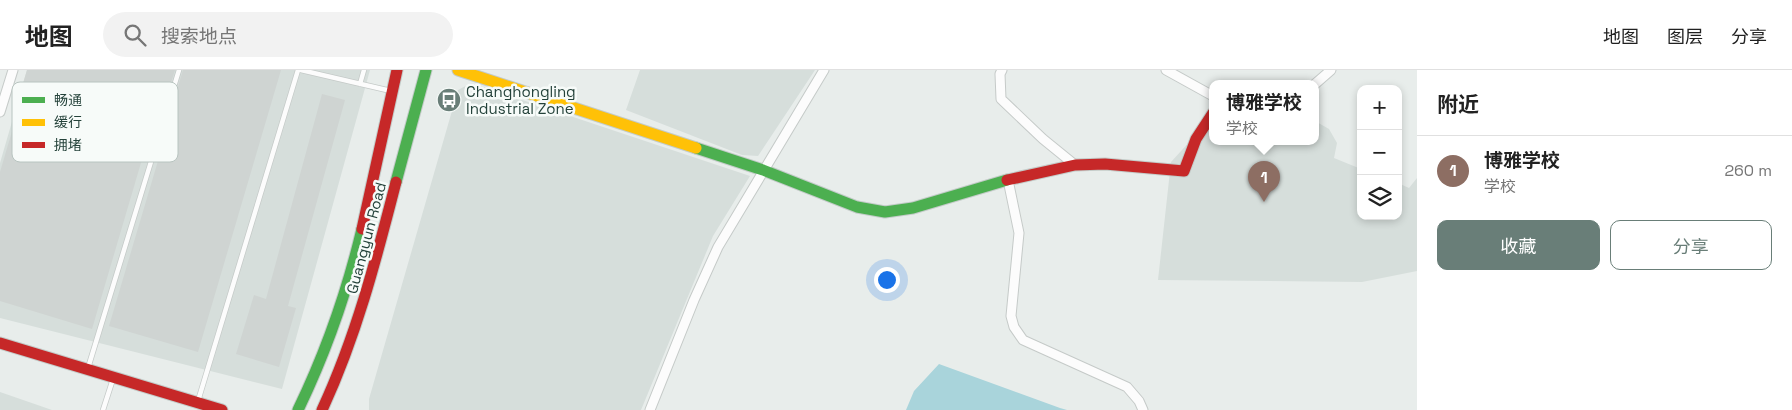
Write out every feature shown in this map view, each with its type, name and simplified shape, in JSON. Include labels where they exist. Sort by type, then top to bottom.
[{"type":"street","points":[[0,112],[12,70]]},
{"type":"street","name":"Guangyun Road","points":[[297,408],[325,351],[338,314],[357,248],[397,70]]},
{"type":"street","name":"Guangyun Road","points":[[322,409],[344,360],[358,322],[378,255],[426,70]]},
{"type":"street","points":[[458,70],[763,170],[857,207],[885,212],[913,208],[1008,180],[1076,165],[1105,164],[1184,171],[1196,139],[1209,119]]},
{"type":"street","points":[[650,410],[694,300],[714,256],[763,170],[824,70]]},
{"type":"street","points":[[1002,70],[1000,74],[1001,99],[1043,139],[1076,165]]},
{"type":"street","points":[[1166,70],[1209,94]]},
{"type":"street","points":[[1319,80],[1331,70]]},
{"type":"street","points":[[1008,180],[1019,233],[1011,316],[1014,327],[1023,340],[1127,387],[1139,401],[1143,410]]},
{"type":"street","points":[[0,343],[222,410]]},
{"type":"lane","points":[[175,82],[179,70]]},
{"type":"lane","points":[[198,402],[300,70],[392,92]]},
{"type":"lane","points":[[360,84],[364,70]]},
{"type":"lane","points":[[88,370],[151,162]]},
{"type":"lane","points":[[103,410],[114,377]]},
{"type":"shaded area","points":[[27,70],[370,70],[282,389],[0,318],[0,163],[12,122],[12,162],[178,162],[178,82],[24,82]]},
{"type":"shaded area","points":[[640,70],[815,70],[758,156],[742,155],[626,110]]},
{"type":"shaded area","points":[[471,83],[750,176],[713,236],[641,410],[369,410],[369,399],[458,90]]},
{"type":"shaded area","points":[[1209,120],[1209,145],[1319,145],[1319,123],[1329,129],[1337,143],[1334,158],[1357,167],[1357,220],[1402,220],[1402,185],[1409,188],[1417,178],[1417,271],[1362,282],[1158,280],[1171,162]]},
{"type":"shaded area","points":[[0,392],[52,410],[0,410]]},
{"type":"water","points":[[939,364],[1067,410],[906,410],[914,391]]},
{"type":"building","points":[[27,70],[175,70],[171,82],[23,82]]},
{"type":"building","points":[[183,70],[281,70],[198,352],[109,326],[158,162],[178,162],[178,87]]},
{"type":"building","points":[[322,94],[345,100],[288,306],[296,308],[279,367],[236,354],[254,295],[266,299]]},
{"type":"building","points":[[12,131],[12,162],[141,162],[92,329],[0,301],[0,172]]},
{"type":"traffic: fast","points":[[396,182],[426,70]]},
{"type":"traffic: fast","points":[[696,148],[763,170],[857,207],[885,212],[913,208],[1007,180]]},
{"type":"traffic: fast","points":[[298,410],[318,366],[335,321],[350,276],[362,229]]},
{"type":"traffic: slow","points":[[458,70],[696,148]]},
{"type":"traffic: jam","points":[[362,229],[397,70]]},
{"type":"traffic: jam","points":[[1007,180],[1075,165],[1105,164],[1184,171],[1196,139],[1209,119]]},
{"type":"traffic: jam","points":[[322,410],[355,326],[373,269],[396,182]]},
{"type":"traffic: jam","points":[[0,343],[222,410]]},
{"type":"place","name":"Changhongling Industrial Zone","points":[[449,100]]},
{"type":"place","name":"博雅学校","points":[[1264,202]]}]
